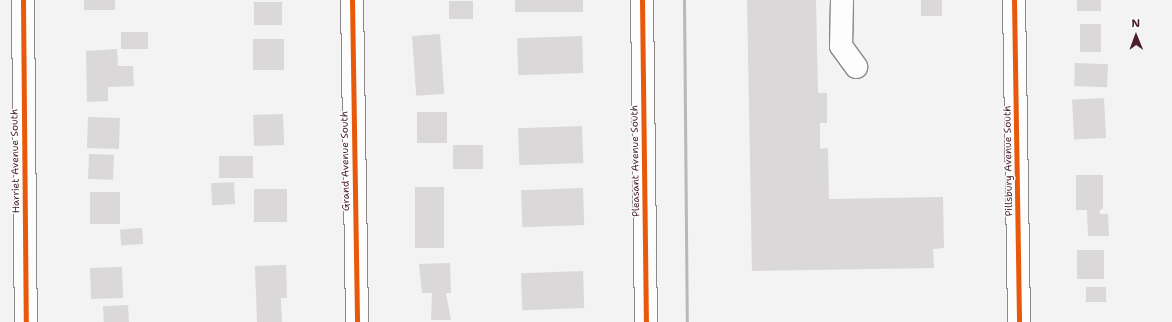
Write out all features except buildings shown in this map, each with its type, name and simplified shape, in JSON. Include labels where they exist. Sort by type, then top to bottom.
[{"type":"street","name":"Harriet Avenue South","points":[[23,0],[26,322]]},
{"type":"street","name":"Grand Avenue South","points":[[352,0],[357,322]]},
{"type":"street","name":"Pleasant Avenue South","points":[[642,0],[646,322]]},
{"type":"street","points":[[842,0],[841,46],[856,67]]},
{"type":"street","name":"Pillsbury Avenue South","points":[[1014,0],[1019,322]]},
{"type":"railway","points":[[684,0],[687,322]]},
{"type":"cycle path","points":[[23,0],[26,322]]},
{"type":"cycle path","points":[[352,0],[357,322]]},
{"type":"cycle path","points":[[642,0],[646,322]]},
{"type":"cycle path","points":[[1014,0],[1019,322]]}]
